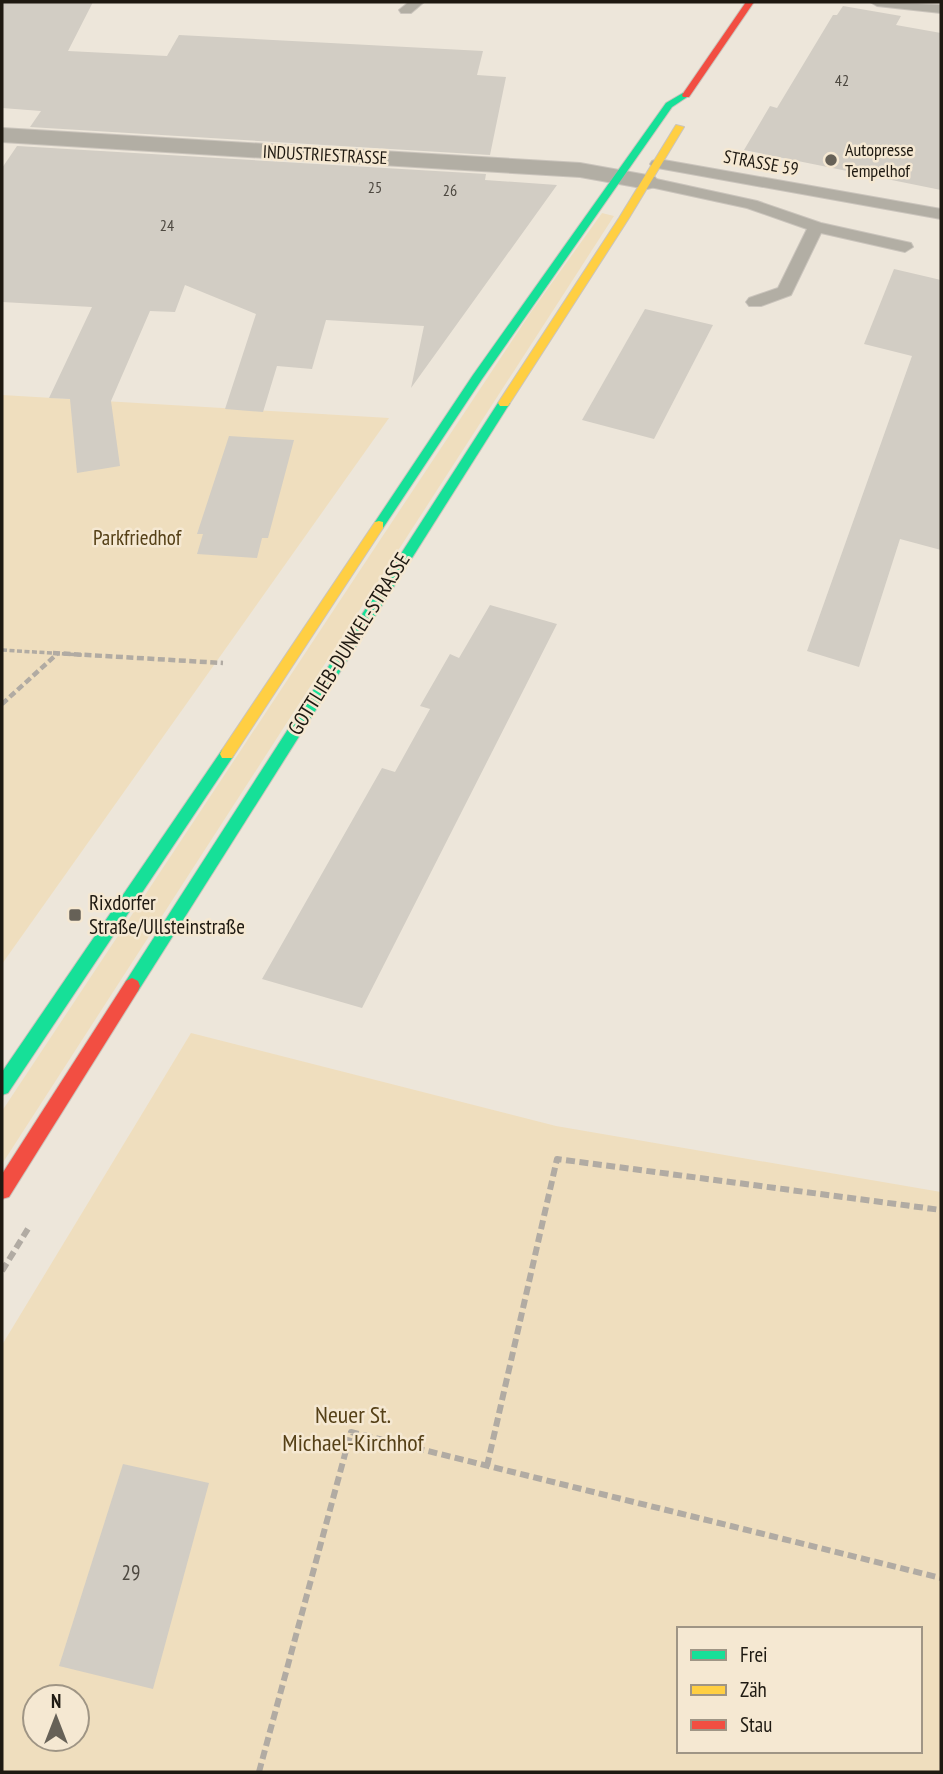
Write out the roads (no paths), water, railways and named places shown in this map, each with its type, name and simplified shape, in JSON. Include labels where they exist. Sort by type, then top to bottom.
[{"type":"street","name":"GOTTLIEB-DUNKEL-STRASSE","points":[[2,1087],[129,902],[477,377],[617,175],[668,105],[685,96],[750,2]]},
{"type":"street","name":"GOTTLIEB-DUNKEL-STRASSE","points":[[2,1190],[652,173],[688,110],[685,96]]},
{"type":"street","name":"INDUSTRIESTRASSE","points":[[2,135],[580,170],[617,175],[652,173]]},
{"type":"lane","points":[[877,2],[941,9]]},
{"type":"lane","points":[[652,173],[816,228],[905,247]]},
{"type":"lane","name":"STRASSE 59","points":[[652,173],[941,214]]},
{"type":"lane","points":[[755,302],[785,291],[816,228]]},
{"type":"place","name":"Autopresse Tempelhof","points":[[831,160]]},
{"type":"place","name":"Rixdorfer Straße/Ullsteinstraße","points":[[75,915]]},
{"type":"park label","name":"Parkfriedhof","points":[[137,538]]},
{"type":"park label","name":"Neuer St. Michael-Kirchhof","points":[[353,1429]]}]
